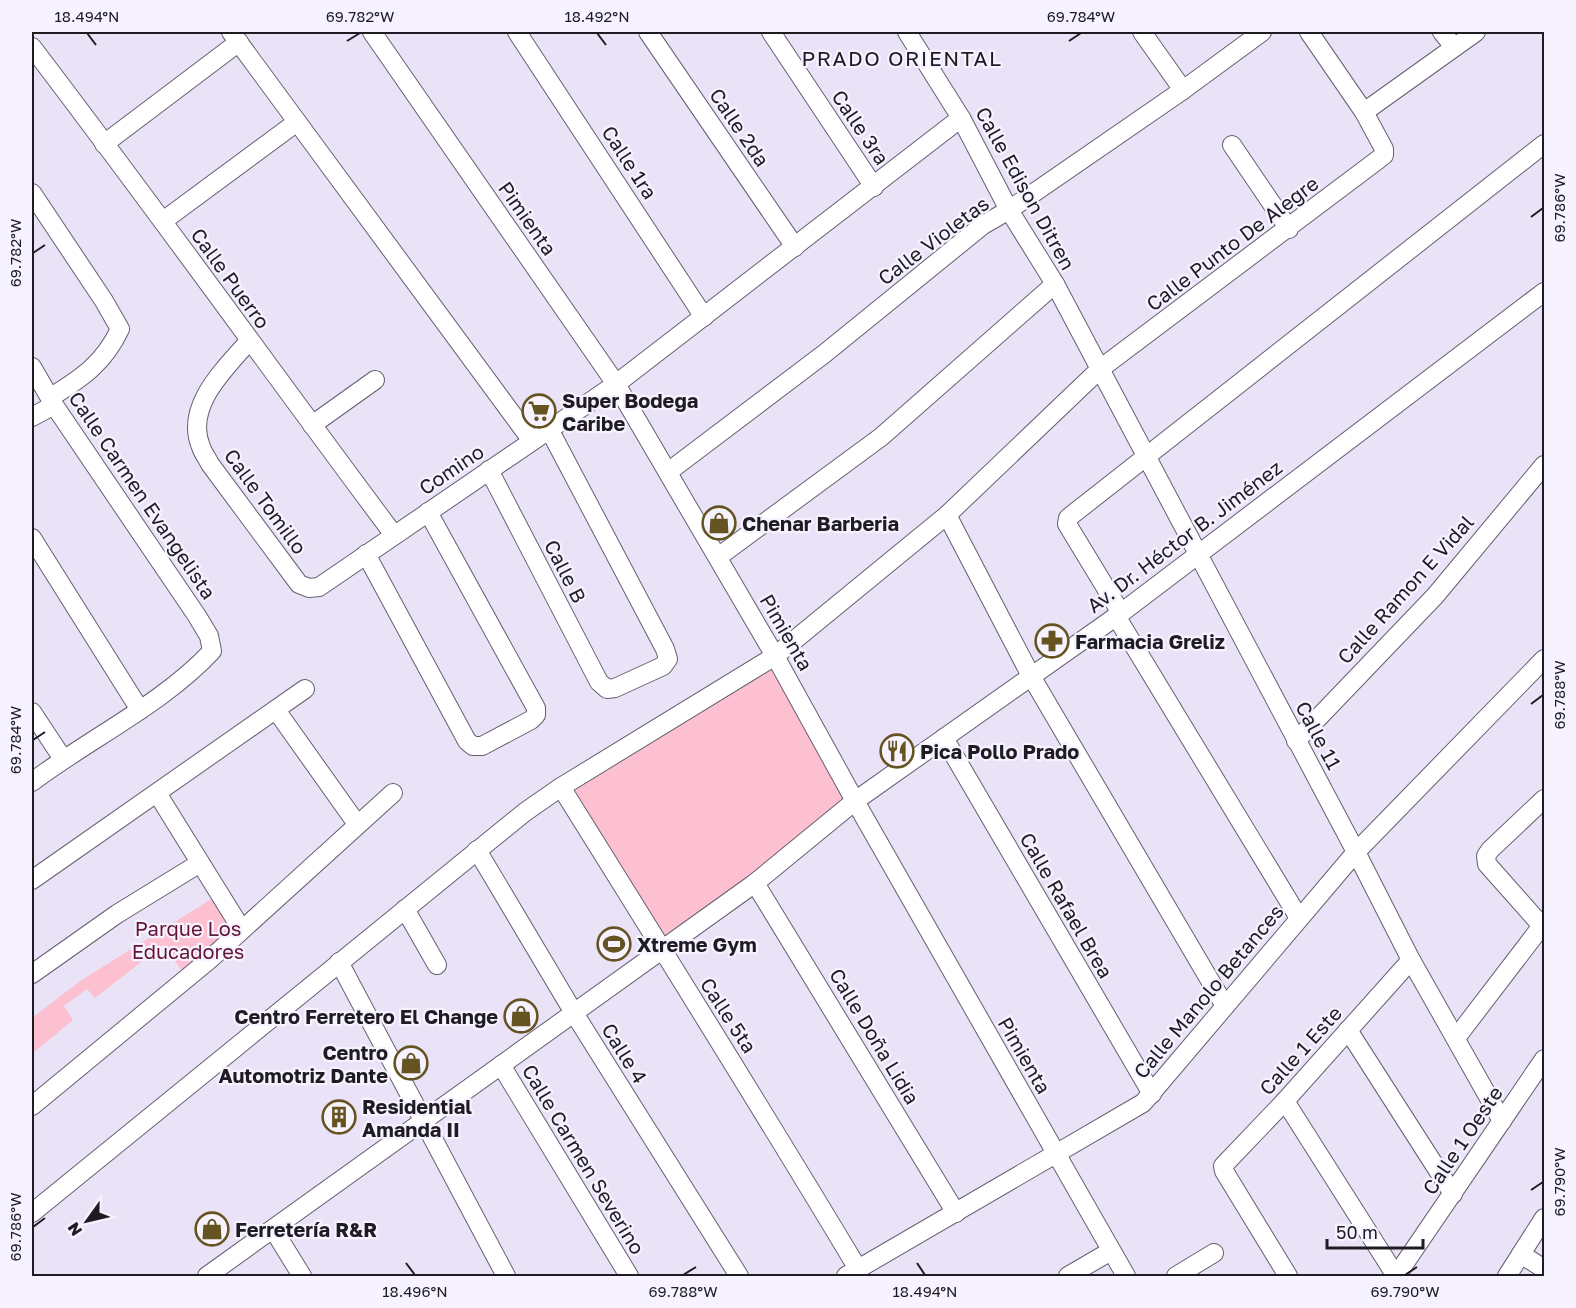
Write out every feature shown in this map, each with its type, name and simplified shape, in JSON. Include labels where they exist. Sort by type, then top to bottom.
[{"type":"street","name":"Pimienta","points":[[372,32],[616,384],[775,656],[855,801],[1126,1276]]},
{"type":"street","name":"Calle 1ra","points":[[517,32],[704,317]]},
{"type":"street","name":"Calle 2da","points":[[648,32],[795,247]]},
{"type":"street","name":"Calle 3ra","points":[[771,32],[874,187]]},
{"type":"street","name":"Calle Edison Ditren","points":[[907,32],[962,118],[1009,210],[1055,284],[1100,369]]},
{"type":"street","points":[[1142,32],[1183,90]]},
{"type":"street","name":"Calle Violetas","points":[[668,472],[824,354],[983,225],[1009,210],[1183,90],[1262,32]]},
{"type":"street","points":[[1309,32],[1364,112],[1476,32]]},
{"type":"street","points":[[1442,32],[1454,47]]},
{"type":"street","points":[[104,144],[235,37],[532,441]]},
{"type":"street","name":"Calle Puerro","points":[[32,47],[163,220],[249,342],[394,535]]},
{"type":"street","name":"Calle Punto De Alegre","points":[[32,1213],[525,812],[561,787],[775,656],[947,515],[1100,369],[1289,229],[1384,155],[1384,149],[1364,112]]},
{"type":"street","name":"Comino","points":[[309,588],[318,587],[616,384],[962,118]]},
{"type":"street","points":[[163,220],[297,122]]},
{"type":"street","points":[[1299,918],[1119,615],[1066,521],[1545,144]]},
{"type":"street","points":[[1232,145],[1289,229]]},
{"type":"street","points":[[32,193],[120,329],[101,360],[32,417]]},
{"type":"street","points":[[718,557],[881,437],[1055,284]]},
{"type":"street","name":"Av. Dr. Héctor B. Jiménez","points":[[207,1276],[755,883],[855,801],[1119,615],[1545,292]]},
{"type":"street","name":"Calle Tomillo","points":[[249,342],[221,374],[199,409],[197,432],[200,446],[210,464],[299,584],[309,588]]},
{"type":"street","name":"Calle Carmen Evangelista","points":[[32,367],[52,401],[208,636],[212,651],[201,663],[140,710]]},
{"type":"street","name":"Calle 11","points":[[1100,369],[1411,960],[1502,1121]]},
{"type":"street","points":[[312,425],[375,380]]},
{"type":"street","name":"Calle B","points":[[489,470],[599,682],[607,689],[615,688],[663,666],[668,659],[665,649],[549,429]]},
{"type":"street","name":"Calle Ramon E Vidal","points":[[1296,741],[1435,596],[1545,465]]},
{"type":"street","points":[[366,554],[466,741],[473,746],[482,746],[531,720],[536,715],[536,708],[428,512]]},
{"type":"street","points":[[947,515],[1031,676],[1225,1006]]},
{"type":"street","points":[[32,538],[140,710],[63,759],[32,782]]},
{"type":"street","name":"Calle Manolo Betances","points":[[852,1273],[1134,1110],[1152,1094],[1356,852],[1545,659]]},
{"type":"street","points":[[32,880],[305,688]]},
{"type":"street","points":[[276,710],[357,824]]},
{"type":"street","points":[[32,712],[63,759]]},
{"type":"street","name":"Calle Rafael Brea","points":[[944,738],[1152,1094]]},
{"type":"street","name":"Calle 5ta","points":[[561,787],[753,1094],[852,1273]]},
{"type":"street","points":[[157,793],[242,930]]},
{"type":"street","points":[[32,1106],[209,960],[393,793]]},
{"type":"street","points":[[1456,1038],[1543,925],[1487,864],[1486,856],[1545,799]]},
{"type":"street","name":"Calle 4","points":[[477,850],[574,1013],[739,1276]]},
{"type":"street","points":[[32,974],[117,914],[200,863]]},
{"type":"street","name":"Calle Doña Lidia","points":[[755,883],[956,1213]]},
{"type":"street","points":[[405,909],[436,965]]},
{"type":"street","name":"Calle 1 Este","points":[[1288,1276],[1224,1171],[1225,1162],[1286,1101],[1411,960]]},
{"type":"street","points":[[339,962],[423,1120],[498,1274]]},
{"type":"street","points":[[1348,1030],[1453,1194]]},
{"type":"street","name":"Calle 1 Oeste","points":[[1396,1276],[1545,1059]]},
{"type":"street","name":"Calle Carmen Severino","points":[[501,1065],[629,1276]]},
{"type":"street","points":[[1286,1101],[1396,1276]]},
{"type":"street","points":[[1507,1276],[1545,1218]]},
{"type":"street","points":[[273,1229],[302,1276]]},
{"type":"street","points":[[1068,1276],[1111,1251]]},
{"type":"street","points":[[1176,1276],[1214,1253]]},
{"type":"street","points":[[1521,1254],[1545,1269]]},
{"type":"green space","points":[[771,669],[850,805],[664,939],[564,792]]},
{"type":"green space","name":"Parque Los Educadores","points":[[213,898],[233,928],[183,972],[163,945],[95,998],[87,989],[64,1006],[73,1020],[32,1054],[32,1018],[80,981]]},
{"type":"place","name":"Super Bodega Caribe","points":[[539,411]]},
{"type":"place","name":"Chenar Barberia","points":[[719,523]]},
{"type":"place","name":"Farmacia Greliz","points":[[1052,641]]},
{"type":"place","name":"Pica Pollo Prado","points":[[897,751]]},
{"type":"place","name":"Xtreme Gym","points":[[614,944]]},
{"type":"place","name":"Centro Ferretero El Change","points":[[521,1016]]},
{"type":"place","name":"Centro Automotriz Dante","points":[[411,1063]]},
{"type":"place","name":"Residential Amanda II","points":[[339,1117]]},
{"type":"place","name":"Ferretería R&R","points":[[212,1229]]},
{"type":"district","name":"PRADO ORIENTAL","points":[[902,58]]}]
